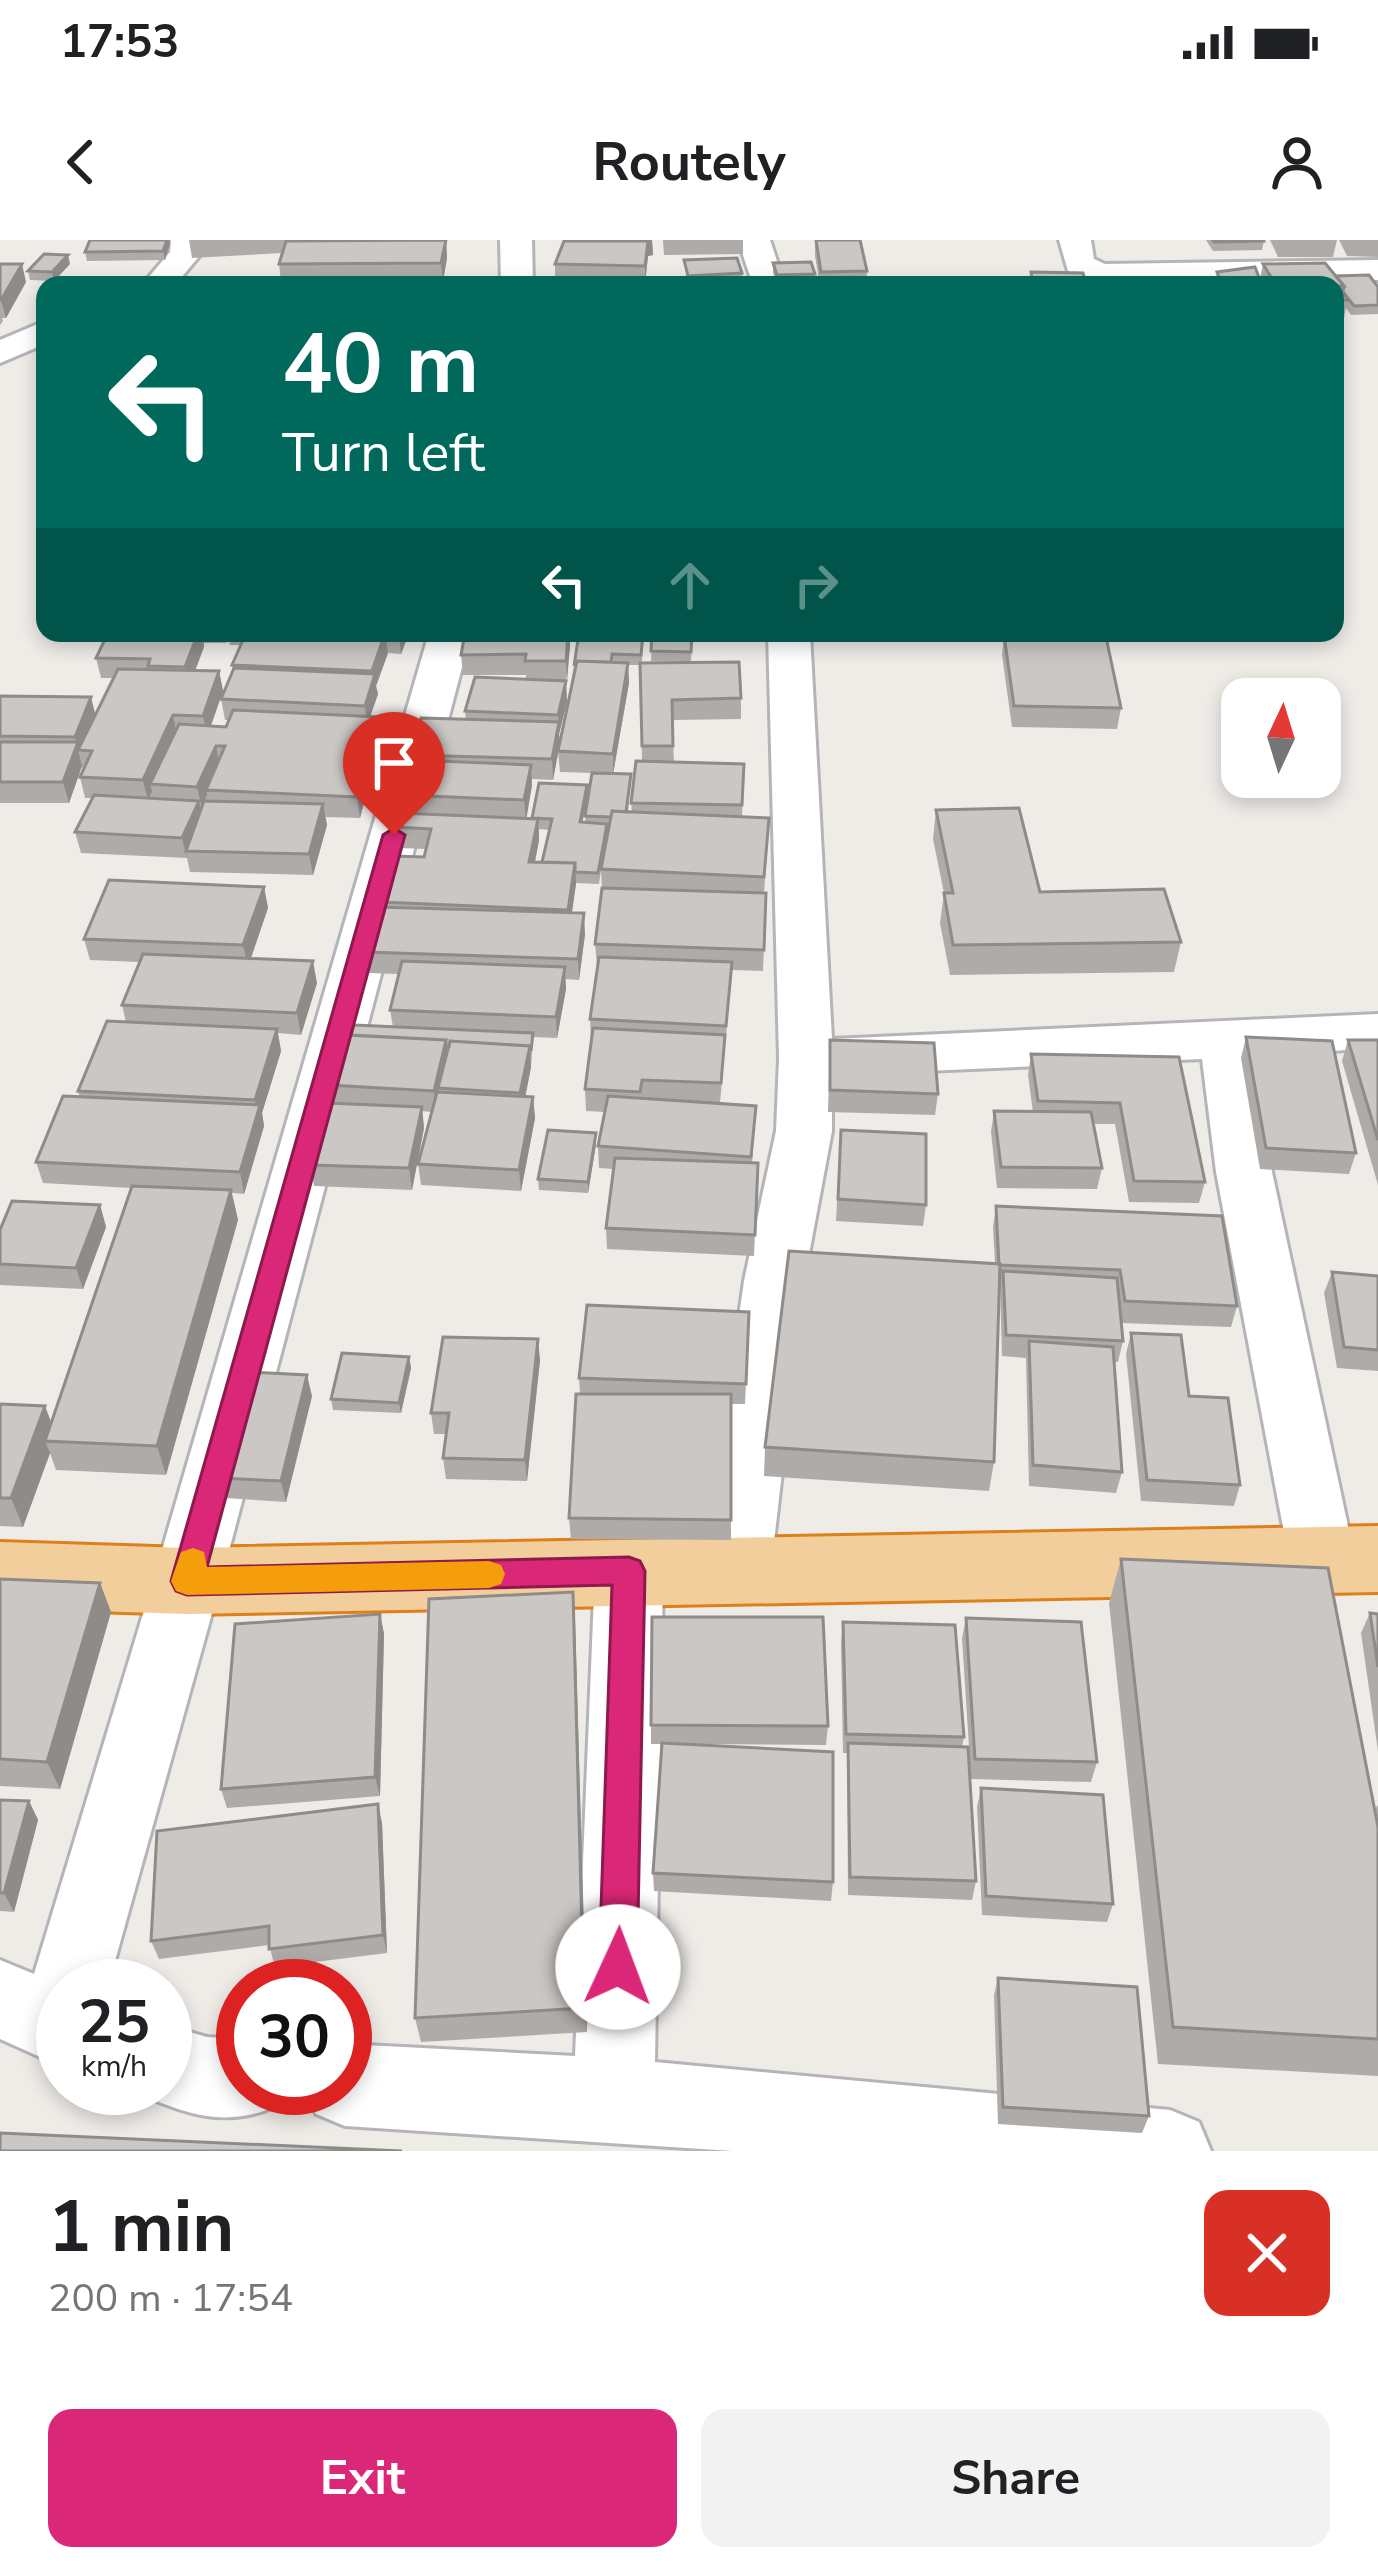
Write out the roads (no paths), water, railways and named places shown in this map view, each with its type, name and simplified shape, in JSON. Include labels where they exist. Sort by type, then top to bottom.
[{"type":"highway","points":[[0,1575],[187,1581],[1350,1559]]},
{"type":"street","points":[[166,276],[184,254],[187,240]]},
{"type":"street","points":[[516,240],[517,276]]},
{"type":"street","points":[[754,240],[766,276]]},
{"type":"street","points":[[1075,240],[1079,264],[1100,274],[1378,270]]},
{"type":"street","points":[[0,352],[36,335]]},
{"type":"street","points":[[66,1959],[187,1581],[448,642]]},
{"type":"street","points":[[737,1568],[775,1281],[804,1131],[806,1058],[789,642]]},
{"type":"street","points":[[806,1058],[1378,1031]]},
{"type":"street","points":[[1226,1040],[1244,1172],[1350,1559]]},
{"type":"street","points":[[614,2099],[629,1571]]},
{"type":"street","points":[[372,2086],[614,2099],[1170,2151]]}]
